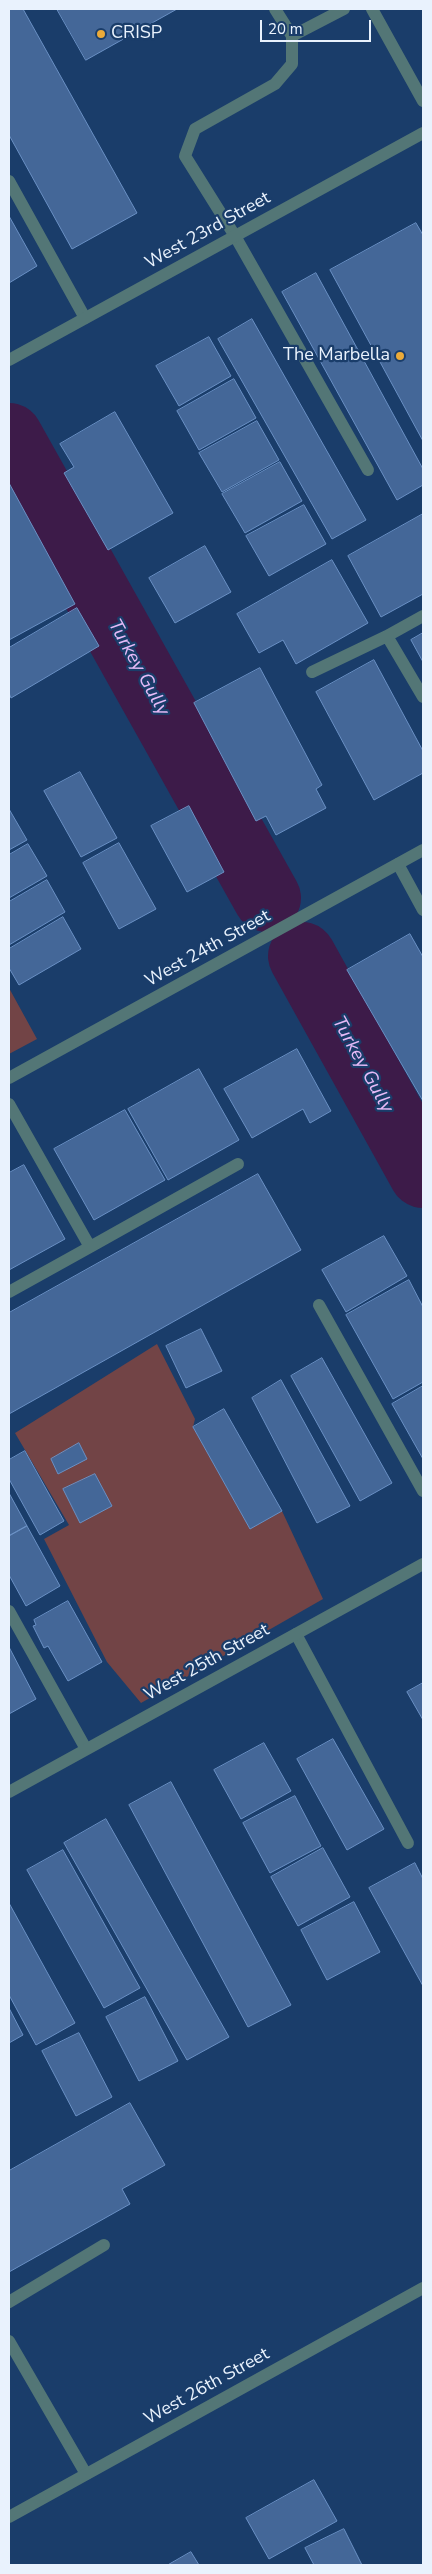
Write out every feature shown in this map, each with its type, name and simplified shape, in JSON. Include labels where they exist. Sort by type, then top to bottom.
[{"type":"street","points":[[275,9],[292,36],[292,64],[275,84],[195,128],[185,156],[236,236],[368,470]]},
{"type":"street","points":[[292,36],[344,9]]},
{"type":"street","points":[[372,9],[423,101]]},
{"type":"street","name":"West 23rd Street","points":[[9,360],[423,133]]},
{"type":"street","points":[[9,181],[85,318]]},
{"type":"street","points":[[312,672],[387,636],[423,616]]},
{"type":"street","points":[[387,636],[423,697]]},
{"type":"street","name":"West 24th Street","points":[[9,1078],[423,850]]},
{"type":"street","points":[[398,864],[423,910]]},
{"type":"street","points":[[9,1104],[90,1247]]},
{"type":"street","points":[[9,1292],[238,1164]]},
{"type":"street","points":[[319,1305],[423,1491]]},
{"type":"street","name":"West 25th Street","points":[[10,1789],[86,1750],[423,1564]]},
{"type":"street","points":[[9,1611],[86,1750]]},
{"type":"street","points":[[296,1634],[408,1843]]},
{"type":"street","points":[[9,2302],[104,2245]]},
{"type":"street","name":"West 26th Street","points":[[9,2517],[423,2288]]},
{"type":"street","points":[[9,2341],[86,2474]]},
{"type":"shaded area","points":[[9,988],[37,1039],[9,1054]]},
{"type":"shaded area","points":[[157,1344],[195,1419],[193,1427],[250,1529],[282,1511],[323,1599],[141,1703],[107,1662],[44,1539],[69,1525],[15,1433]]},
{"type":"building","points":[[9,9],[23,9],[137,213],[72,249],[9,135]]},
{"type":"building","name":"CRISP","points":[[57,9],[177,9],[86,60]]},
{"type":"building","points":[[9,216],[37,266],[9,283]]},
{"type":"building","name":"The Marbella","points":[[416,223],[423,235],[423,441],[330,270]]},
{"type":"building","points":[[316,273],[423,469],[423,485],[397,500],[282,292]]},
{"type":"building","points":[[252,319],[366,520],[332,539],[218,339]]},
{"type":"building","points":[[209,337],[231,376],[179,406],[156,366]]},
{"type":"building","points":[[234,379],[256,418],[199,450],[177,411]]},
{"type":"building","points":[[115,412],[173,513],[108,550],[64,473],[74,467],[60,444]]},
{"type":"building","points":[[257,421],[279,460],[222,492],[199,453]]},
{"type":"building","points":[[280,462],[302,501],[245,533],[222,494]]},
{"type":"building","points":[[9,483],[75,604],[9,640]]},
{"type":"building","points":[[304,505],[326,544],[269,576],[246,536]]},
{"type":"building","points":[[423,514],[423,594],[381,617],[348,556]]},
{"type":"building","points":[[205,546],[231,592],[175,623],[149,578]]},
{"type":"building","points":[[332,560],[368,623],[296,664],[283,640],[259,653],[237,614]]},
{"type":"building","points":[[77,608],[99,646],[11,698],[9,693],[9,648]]},
{"type":"building","points":[[423,633],[423,662],[411,640]]},
{"type":"building","points":[[374,660],[423,751],[423,773],[374,800],[316,692]]},
{"type":"building","points":[[260,668],[322,785],[316,789],[326,808],[276,835],[266,816],[256,821],[194,703]]},
{"type":"building","points":[[80,772],[117,838],[81,857],[44,791]]},
{"type":"building","points":[[189,806],[224,872],[187,892],[151,826]]},
{"type":"building","points":[[9,809],[27,840],[9,850]]},
{"type":"building","points":[[119,843],[156,909],[119,929],[83,863]]},
{"type":"building","points":[[28,844],[47,876],[9,898],[9,855]]},
{"type":"building","points":[[47,880],[65,912],[9,945],[9,902]]},
{"type":"building","points":[[63,917],[81,949],[19,985],[9,968],[9,949]]},
{"type":"building","points":[[410,934],[423,957],[423,1101],[347,970]]},
{"type":"building","points":[[297,1049],[331,1111],[310,1123],[303,1109],[252,1138],[224,1089]]},
{"type":"building","points":[[199,1069],[239,1140],[168,1180],[128,1109]]},
{"type":"building","points":[[125,1110],[165,1180],[94,1220],[54,1149]]},
{"type":"building","points":[[24,1165],[65,1239],[9,1270],[9,1173]]},
{"type":"building","points":[[258,1174],[301,1250],[9,1414],[9,1313]]},
{"type":"building","points":[[384,1236],[407,1276],[346,1312],[322,1270]]},
{"type":"building","points":[[409,1280],[423,1307],[423,1382],[393,1399],[346,1315]]},
{"type":"building","points":[[201,1329],[222,1371],[186,1388],[166,1346]]},
{"type":"building","points":[[322,1358],[392,1483],[360,1501],[291,1376]]},
{"type":"building","points":[[281,1380],[350,1506],[317,1523],[252,1398]]},
{"type":"building","points":[[423,1386],[423,1459],[392,1404]]},
{"type":"building","points":[[224,1409],[282,1511],[250,1529],[193,1427]]},
{"type":"building","points":[[79,1443],[87,1459],[58,1474],[51,1459]]},
{"type":"building","points":[[25,1451],[64,1521],[40,1535],[9,1479],[9,1460]]},
{"type":"building","points":[[95,1474],[112,1506],[80,1523],[63,1489]]},
{"type":"building","points":[[9,1493],[27,1526],[9,1536]]},
{"type":"building","points":[[27,1526],[60,1586],[26,1606],[9,1575],[9,1536]]},
{"type":"building","points":[[68,1601],[102,1662],[68,1681],[48,1646],[44,1648],[33,1626],[36,1625],[34,1620]]},
{"type":"building","points":[[9,1647],[36,1699],[9,1714]]},
{"type":"building","points":[[423,1683],[423,1720],[407,1692]]},
{"type":"building","points":[[333,1739],[384,1829],[347,1850],[297,1759]]},
{"type":"building","points":[[264,1743],[291,1791],[241,1819],[214,1770]]},
{"type":"building","points":[[171,1782],[291,2005],[248,2027],[129,1805]]},
{"type":"building","points":[[295,1796],[321,1846],[270,1873],[243,1823]]},
{"type":"building","points":[[106,1819],[229,2037],[187,2060],[64,1843]]},
{"type":"building","points":[[323,1848],[350,1897],[298,1926],[271,1877]]},
{"type":"building","points":[[63,1850],[140,1988],[104,2008],[27,1870]]},
{"type":"building","points":[[415,1863],[423,1879],[423,1986],[369,1888]]},
{"type":"building","points":[[354,1902],[380,1952],[327,1980],[301,1930]]},
{"type":"building","points":[[9,1903],[75,2023],[36,2045],[9,1995]]},
{"type":"building","points":[[145,1997],[178,2061],[139,2081],[106,2017]]},
{"type":"building","points":[[9,2008],[23,2035],[9,2043]]},
{"type":"building","points":[[79,2033],[112,2097],[76,2116],[42,2051]]},
{"type":"building","points":[[130,2103],[165,2165],[122,2189],[130,2204],[9,2272],[9,2171]]},
{"type":"building","points":[[314,2480],[337,2521],[269,2559],[246,2518]]},
{"type":"building","points":[[344,2529],[362,2565],[314,2565],[305,2548]]},
{"type":"building","points":[[191,2552],[199,2565],[168,2565]]},
{"type":"waterway","name":"Turkey Gully","points":[[9,437],[267,898]]},
{"type":"waterway","name":"Turkey Gully","points":[[302,956],[423,1174]]},
{"type":"place","name":"CRISP","points":[[101,34]]},
{"type":"place","name":"The Marbella","points":[[400,356]]}]
